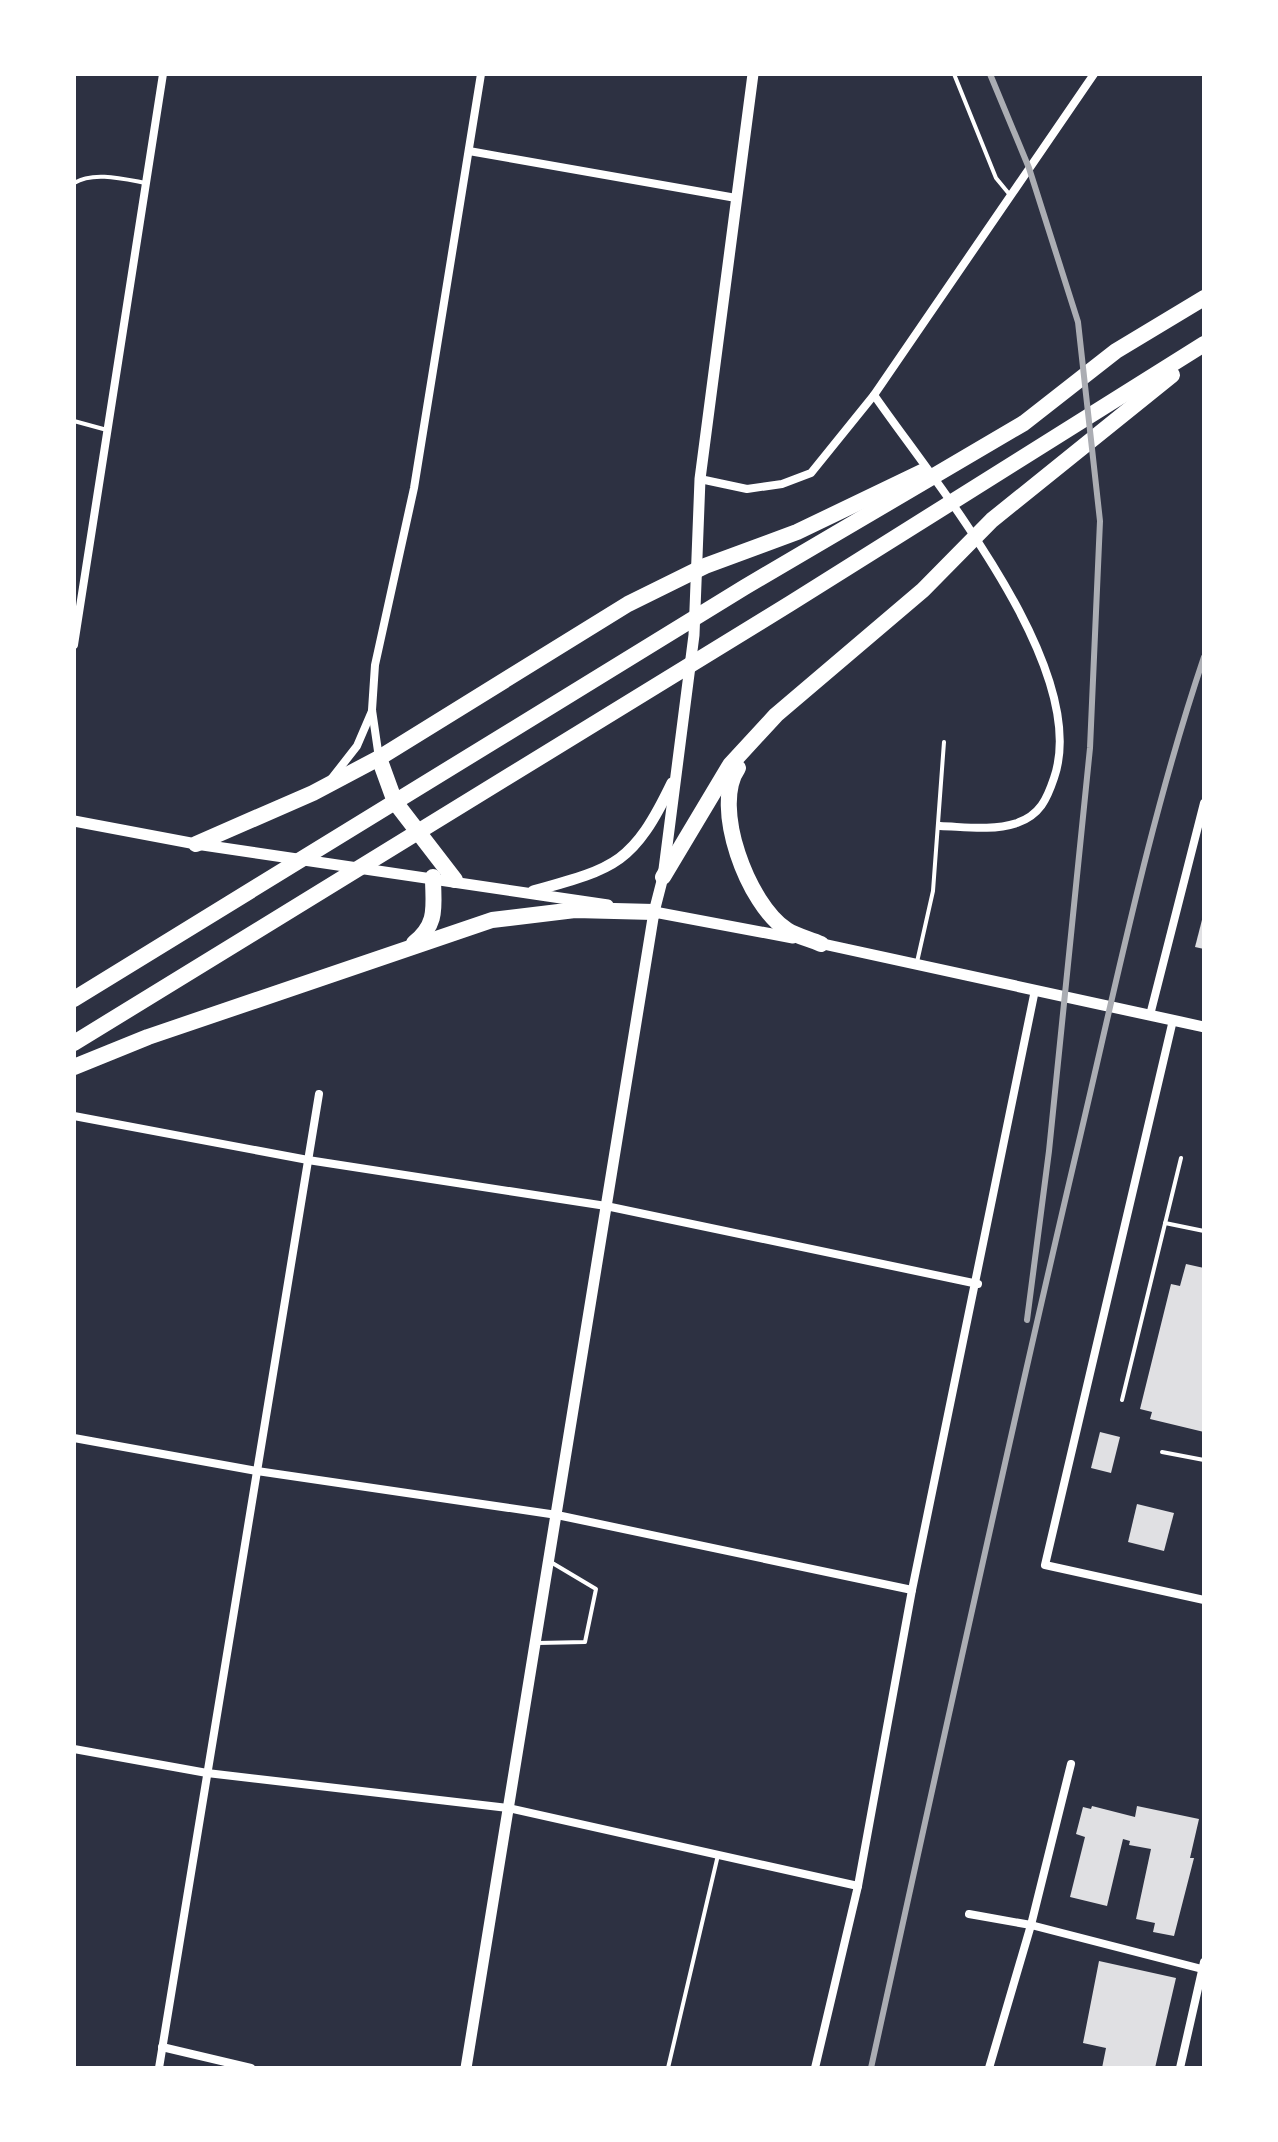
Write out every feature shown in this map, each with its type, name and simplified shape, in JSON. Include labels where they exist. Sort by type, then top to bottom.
[{"type":"highway","points":[[74,999],[745,587],[1024,423],[1116,351],[1204,298]]},
{"type":"highway","points":[[663,877],[730,765],[776,715],[923,590],[992,520],[1204,346]]},
{"type":"highway","points":[[74,1043],[1204,346]]},
{"type":"highway","points":[[196,844],[379,758],[628,604],[705,566],[797,532],[1024,423]]},
{"type":"highway","points":[[776,715],[731,779],[736,850],[760,902],[786,929],[821,944]]},
{"type":"highway","points":[[379,758],[395,802],[455,880]]},
{"type":"highway","points":[[407,948],[432,923],[436,907],[433,877]]},
{"type":"highway","points":[[74,1067],[148,1037],[492,920],[575,910],[654,912]]},
{"type":"street","points":[[74,645],[78,586],[107,430],[163,74]]},
{"type":"street","points":[[379,758],[372,710],[375,665],[414,488],[481,74]]},
{"type":"street","points":[[466,2068],[654,912],[663,877],[694,635],[700,479],[753,74]]},
{"type":"street","points":[[700,479],[747,489],[782,484],[811,473],[874,395],[1094,74]]},
{"type":"street","points":[[469,151],[736,198]]},
{"type":"street","points":[[874,395],[1006,586],[1037,650],[1055,699],[1061,730],[1058,768],[1046,801],[1037,812],[1002,826],[968,830],[940,826]]},
{"type":"street","points":[[327,784],[357,746],[372,710]]},
{"type":"street","points":[[529,892],[592,874],[616,862],[650,829],[676,776]]},
{"type":"street","points":[[1150,1015],[1204,803]]},
{"type":"street","points":[[74,821],[196,844],[455,880],[654,912],[821,944],[1204,1027]]},
{"type":"street","points":[[815,2068],[858,1886],[912,1590],[978,1284],[1035,990]]},
{"type":"street","points":[[1173,1020],[1045,1565],[1204,1600]]},
{"type":"street","points":[[159,2068],[319,1094]]},
{"type":"street","points":[[74,1116],[308,1160],[606,1206],[978,1284]]},
{"type":"street","points":[[74,1438],[257,1471],[557,1515],[912,1590]]},
{"type":"street","points":[[74,1749],[207,1773],[508,1808],[858,1886]]},
{"type":"street","points":[[989,2068],[1031,1925],[1071,1764]]},
{"type":"street","points":[[969,1914],[1031,1925],[1203,1966],[1180,2068]]},
{"type":"street","points":[[162,2047],[251,2068]]},
{"type":"lane","points":[[954,74],[996,178],[1010,195]]},
{"type":"lane","points":[[74,183],[82,178],[117,177],[146,183]]},
{"type":"lane","points":[[74,421],[107,430]]},
{"type":"lane","points":[[916,964],[933,891],[944,742]]},
{"type":"lane","points":[[1122,1400],[1181,1158]]},
{"type":"lane","points":[[1165,1223],[1204,1231]]},
{"type":"lane","points":[[1162,1452],[1204,1460]]},
{"type":"lane","points":[[536,1643],[585,1642],[596,1589],[549,1561]]},
{"type":"lane","points":[[668,2068],[718,1855]]},
{"type":"building","points":[[1204,916],[1204,949],[1195,947]]},
{"type":"building","points":[[1186,1264],[1204,1268],[1204,1432],[1150,1419],[1152,1412],[1140,1409],[1171,1284],[1180,1286]]},
{"type":"building","points":[[1100,1432],[1120,1437],[1111,1473],[1091,1468]]},
{"type":"building","points":[[1137,1504],[1174,1513],[1164,1551],[1128,1542]]},
{"type":"building","points":[[1092,1806],[1135,1817],[1137,1806],[1199,1819],[1190,1858],[1194,1858],[1174,1936],[1153,1932],[1155,1923],[1136,1919],[1151,1849],[1129,1845],[1130,1841],[1123,1839],[1107,1906],[1070,1897],[1085,1837],[1076,1834],[1083,1807],[1091,1809]]},
{"type":"building","points":[[1099,1961],[1176,1978],[1155,2068],[1102,2068],[1106,2048],[1083,2043]]},
{"type":"railway","points":[[990,74],[1029,168],[1078,322],[1100,521],[1090,748],[1049,1151],[1027,1320]]},
{"type":"railway","points":[[871,2068],[997,1498],[1119,969],[1166,780],[1204,657]]}]
